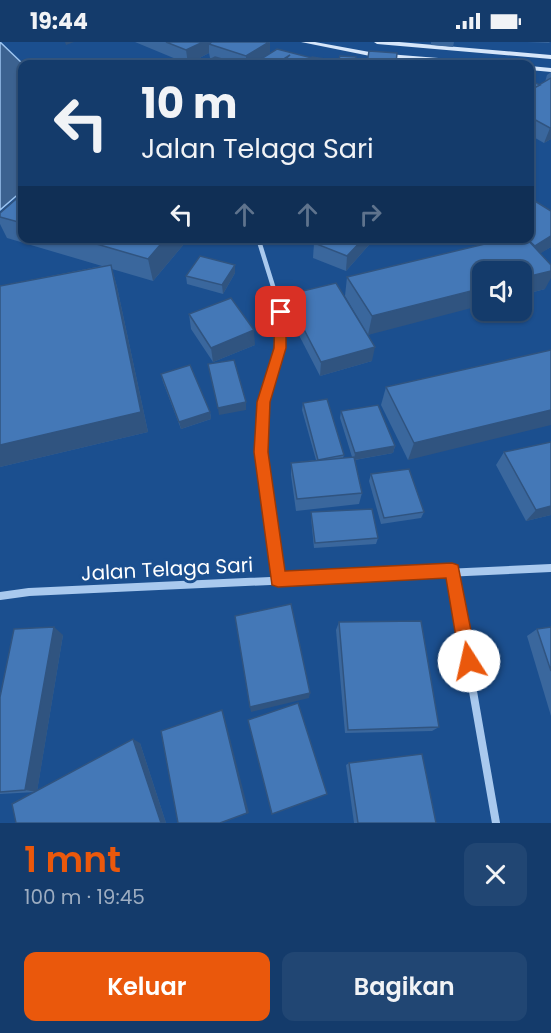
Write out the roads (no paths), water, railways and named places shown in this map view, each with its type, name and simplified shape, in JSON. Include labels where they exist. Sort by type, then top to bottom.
[{"type":"street","points":[[304,42],[375,55],[438,60]]},
{"type":"street","points":[[377,42],[551,57]]},
{"type":"street","points":[[534,68],[551,70]]},
{"type":"street","points":[[260,243],[281,312],[280,348],[263,402],[261,452],[278,580]]},
{"type":"street","name":"Jalan Telaga Sari","points":[[0,596],[29,592],[551,567]]},
{"type":"street","points":[[452,570],[496,823]]},
{"type":"water","points":[[0,42],[19,60],[18,194],[0,210]]}]
